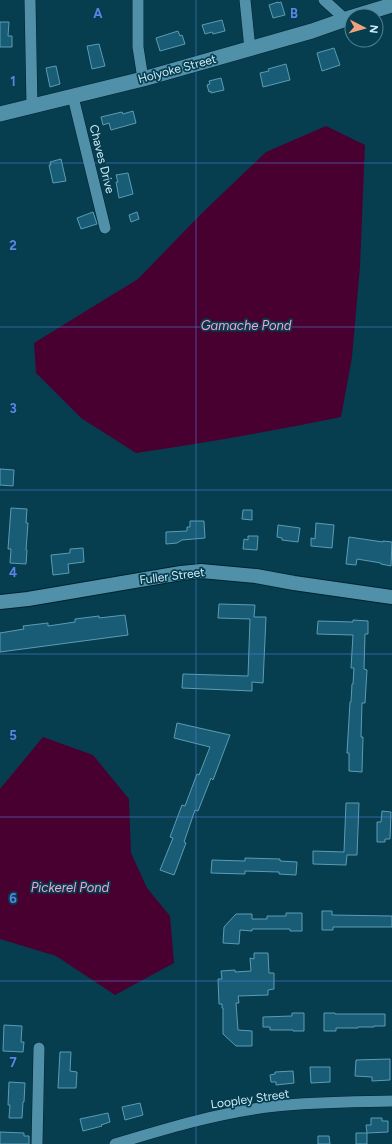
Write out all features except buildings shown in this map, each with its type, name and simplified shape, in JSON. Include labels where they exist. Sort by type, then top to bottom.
[{"type":"main road","name":"Holyoke Street","points":[[382,8],[392,5]]},
{"type":"main road","name":"Holyoke Street","points":[[0,114],[143,79],[312,31],[344,20]]},
{"type":"street","points":[[30,0],[32,106]]},
{"type":"street","points":[[138,0],[138,48],[143,79]]},
{"type":"street","points":[[245,0],[250,49]]},
{"type":"street","points":[[324,0],[344,13]]},
{"type":"street","name":"Chaves Drive","points":[[73,97],[106,228]]},
{"type":"street","name":"Fuller Street","points":[[0,602],[28,599],[181,573],[201,571],[256,576],[392,597]]},
{"type":"street","points":[[37,1144],[39,1048]]},
{"type":"street","name":"Loopley Street","points":[[115,1144],[200,1119],[276,1106],[392,1101]]},
{"type":"water","name":"Gamache Pond","points":[[326,126],[365,145],[360,267],[352,357],[341,417],[136,453],[81,418],[36,373],[34,343],[138,279],[202,213],[266,152]]},
{"type":"water","name":"Pickerel Pond","points":[[43,737],[93,755],[129,799],[131,853],[147,888],[170,916],[174,963],[115,995],[56,956],[0,939],[0,789]]}]
